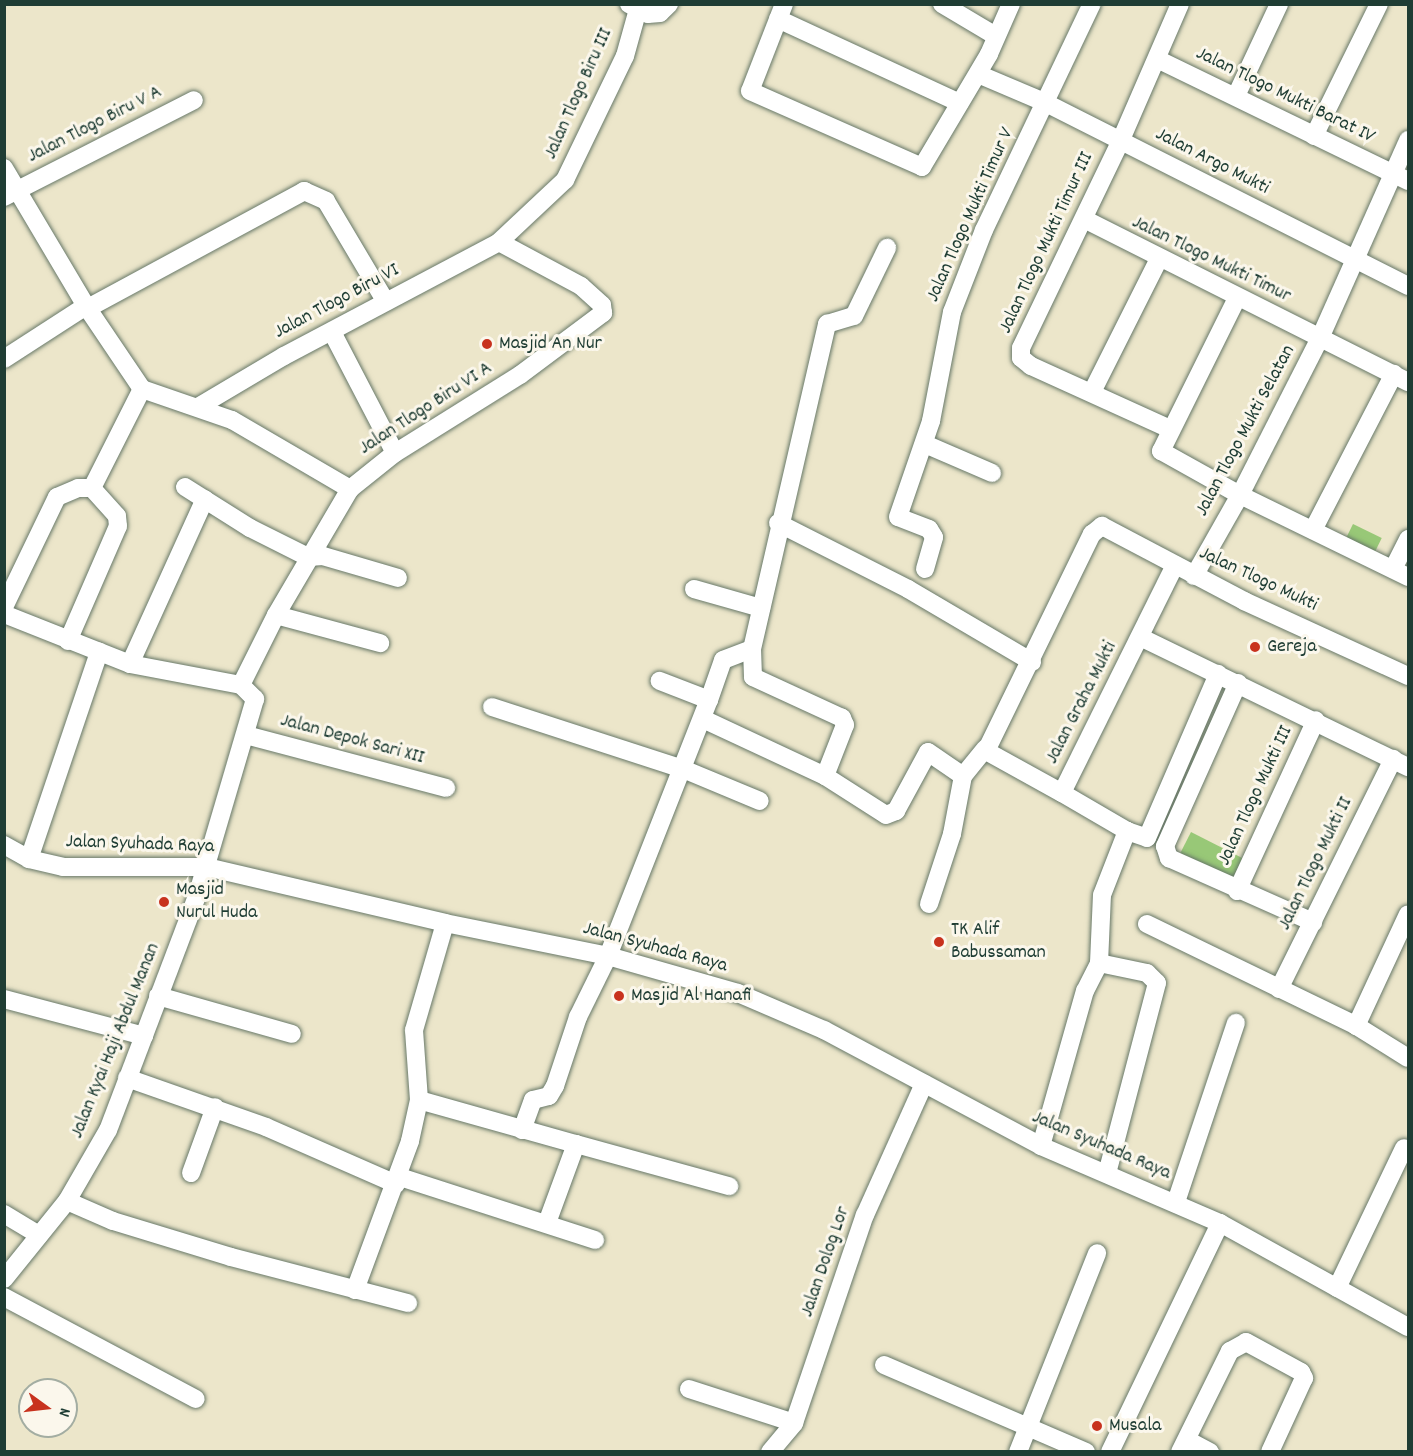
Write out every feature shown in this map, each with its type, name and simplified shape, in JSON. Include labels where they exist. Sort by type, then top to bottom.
[{"type":"street","name":"Jalan Tlogo Biru III","points":[[499,242],[566,180],[626,56],[634,7],[660,13],[669,4]]},
{"type":"street","points":[[942,4],[996,36]]},
{"type":"street","points":[[960,103],[781,12],[750,91],[754,95],[922,167],[978,74],[1011,4]]},
{"type":"street","points":[[1046,104],[1092,4]]},
{"type":"street","name":"Jalan Tlogo Mukti Timur III","points":[[1092,392],[1021,358],[1026,333],[1084,219],[1180,4]]},
{"type":"street","points":[[1236,96],[1279,4]]},
{"type":"street","points":[[1314,136],[1379,4]]},
{"type":"street","name":"Jalan Tlogo Mukti Barat IV","points":[[1157,59],[1401,177]]},
{"type":"street","name":"Jalan Argo Mukti","points":[[978,74],[1046,104],[1356,262],[1408,286]]},
{"type":"street","name":"Jalan Tlogo Biru V A","points":[[11,194],[194,100]]},
{"type":"street","name":"Jalan Tlogo Mukti Timur V","points":[[924,569],[934,537],[929,529],[898,517],[925,444],[952,312],[984,231],[1046,104]]},
{"type":"street","name":"Jalan Tlogo Mukti Selatan","points":[[1194,576],[1240,495],[1401,177],[1408,140]]},
{"type":"street","points":[[4,168],[11,194],[142,389],[232,420],[350,489]]},
{"type":"street","points":[[4,359],[87,307],[304,191],[320,195],[355,244],[386,302]]},
{"type":"street","name":"Jalan Tlogo Mukti Timur","points":[[1084,219],[1159,259],[1401,378]]},
{"type":"street","name":"Jalan Tlogo Biru VI","points":[[198,407],[499,242]]},
{"type":"street","name":"Jalan Tlogo Biru VI A","points":[[241,685],[308,557],[350,489],[395,453],[520,375],[603,313],[602,305],[581,286],[499,242]]},
{"type":"street","points":[[825,776],[844,724],[842,718],[756,679],[752,671],[752,649],[778,523],[827,324],[854,316],[887,248]]},
{"type":"street","points":[[1159,259],[1092,392],[1170,429]]},
{"type":"street","points":[[1237,298],[1162,444],[1165,455],[1240,495],[1401,573],[1408,539]]},
{"type":"street","points":[[332,332],[395,453]]},
{"type":"street","points":[[1313,530],[1401,378]]},
{"type":"street","points":[[92,488],[142,389]]},
{"type":"street","points":[[925,444],[992,473]]},
{"type":"street","points":[[186,487],[308,557],[323,556],[398,578]]},
{"type":"street","points":[[4,607],[57,497],[78,488],[92,488],[117,516],[118,526],[68,641]]},
{"type":"street","points":[[130,664],[205,499]]},
{"type":"street","points":[[778,523],[908,589],[1032,662],[985,749],[963,776],[952,834],[929,904]]},
{"type":"street","name":"Jalan Tlogo Mukti","points":[[1032,662],[1092,534],[1098,527],[1108,527],[1194,576],[1408,676]]},
{"type":"street","name":"Jalan Graha Mukti","points":[[985,749],[1062,793],[1175,565]]},
{"type":"street","points":[[694,589],[761,608]]},
{"type":"street","points":[[4,614],[130,664],[241,685]]},
{"type":"street","points":[[276,615],[380,643]]},
{"type":"street","points":[[1140,638],[1316,720],[1401,763]]},
{"type":"street","points":[[522,1130],[531,1103],[549,1096],[555,1086],[578,1017],[608,956],[703,719],[723,660],[752,649]]},
{"type":"street","points":[[29,858],[99,651]]},
{"type":"street","points":[[1062,793],[1127,831],[1146,838],[1218,674]]},
{"type":"street","points":[[660,681],[709,700]]},
{"type":"street","name":"Jalan Tlogo Mukti III","points":[[1238,683],[1165,846],[1169,858],[1237,891],[1313,922]]},
{"type":"street","name":"Jalan Kyai Haji Abdul Manan","points":[[5,1276],[66,1201],[108,1130],[207,867],[255,699],[241,685]]},
{"type":"street","points":[[492,706],[683,769],[760,801]]},
{"type":"street","points":[[703,719],[825,776],[877,810],[893,815],[928,752],[963,776]]},
{"type":"street","name":"Jalan Tlogo Mukti III","points":[[1237,891],[1316,720]]},
{"type":"street","name":"Jalan Depok Sari XII","points":[[246,735],[446,788]]},
{"type":"street","name":"Jalan Tlogo Mukti II","points":[[1279,989],[1313,922],[1401,763]]},
{"type":"street","points":[[1041,1146],[1085,991],[1099,963],[1102,895],[1127,831]]},
{"type":"street","name":"Jalan Syuhada Raya","points":[[4,845],[29,858],[63,867],[207,867],[445,923],[608,956],[738,993],[824,1030],[1041,1146],[1176,1202],[1220,1223],[1338,1288],[1406,1320]]},
{"type":"street","points":[[1356,1026],[1408,914]]},
{"type":"street","points":[[355,1290],[398,1180],[418,1100],[414,1030],[445,923]]},
{"type":"street","points":[[1147,924],[1356,1026],[1408,1058]]},
{"type":"street","points":[[1099,963],[1147,973],[1157,983],[1107,1174]]},
{"type":"street","points":[[158,996],[292,1034]]},
{"type":"street","points":[[4,999],[144,1036]]},
{"type":"street","points":[[1176,1202],[1236,1023]]},
{"type":"street","points":[[127,1078],[215,1107],[398,1180],[547,1223],[595,1240]]},
{"type":"street","name":"Jalan Dolog Lor","points":[[770,1452],[794,1423],[865,1215],[924,1084]]},
{"type":"street","points":[[418,1100],[729,1186]]},
{"type":"street","points":[[191,1173],[215,1107]]},
{"type":"street","points":[[547,1223],[576,1144]]},
{"type":"street","points":[[1338,1288],[1404,1148]]},
{"type":"street","points":[[66,1201],[113,1221],[408,1303]]},
{"type":"street","points":[[4,1214],[39,1235]]},
{"type":"street","points":[[1110,1452],[1220,1223]]},
{"type":"street","points":[[1017,1452],[1025,1425],[1097,1253]]},
{"type":"street","points":[[4,1297],[196,1399]]},
{"type":"street","points":[[1210,1452],[1185,1446],[1230,1351],[1246,1342],[1301,1372],[1304,1378],[1270,1452]]},
{"type":"street","points":[[884,1365],[1086,1452]]},
{"type":"street","points":[[689,1389],[794,1423]]},
{"type":"green space","points":[[1353,524],[1382,538],[1373,555],[1345,541]]},
{"type":"green space","points":[[1191,832],[1243,858],[1231,881],[1179,855]]},
{"type":"place","name":"Masjid An Nur","points":[[487,344]]},
{"type":"place","name":"Gereja","points":[[1255,647]]},
{"type":"place","name":"Masjid Nurul Huda","points":[[164,902]]},
{"type":"place","name":"TK Alif Babussaman","points":[[939,942]]},
{"type":"place","name":"Masjid Al Hanafi","points":[[619,996]]},
{"type":"place","name":"Musala","points":[[1097,1426]]}]
